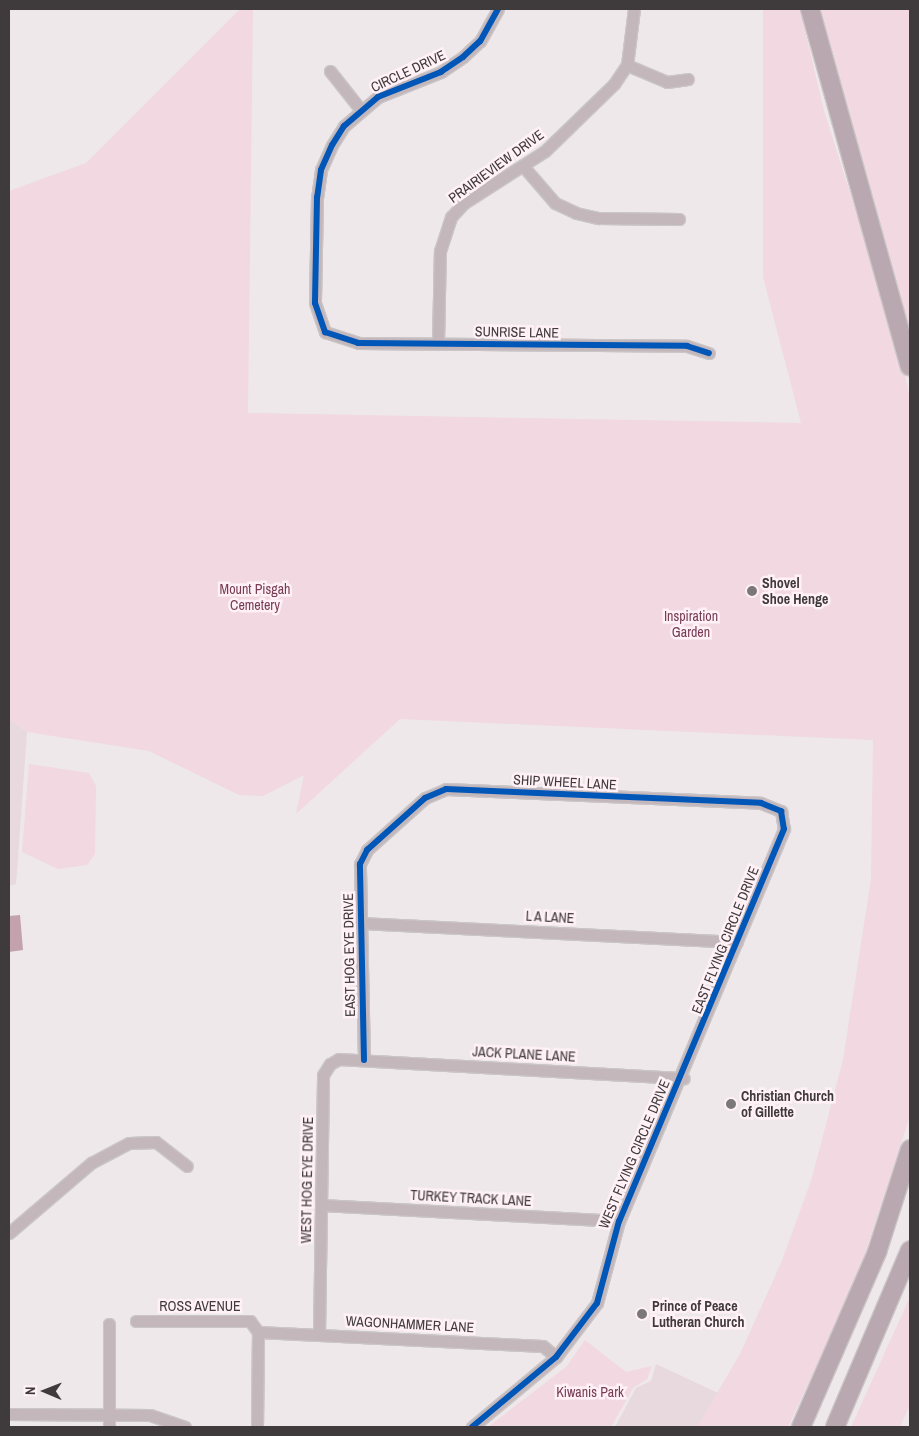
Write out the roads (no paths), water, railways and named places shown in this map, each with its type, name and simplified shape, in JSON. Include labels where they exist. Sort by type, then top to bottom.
[{"type":"highway","points":[[810,9],[910,366]]},
{"type":"highway","points":[[801,1427],[863,1288],[910,1149]]},
{"type":"highway","points":[[835,1427],[910,1250]]},
{"type":"street","name":"CIRCLE DRIVE","points":[[325,332],[315,302],[321,170],[344,126],[360,109],[464,57],[480,41],[498,9]]},
{"type":"street","points":[[634,9],[627,65],[667,82],[688,79]]},
{"type":"street","name":"PRAIRIEVIEW DRIVE","points":[[438,343],[444,232],[464,203],[523,166],[569,130],[627,65]]},
{"type":"street","name":"CIRCLE DRIVE","points":[[330,71],[360,109]]},
{"type":"street","points":[[523,166],[555,202],[576,213],[598,218],[679,219]]},
{"type":"street","name":"SUNRISE LANE","points":[[325,332],[358,343],[687,346],[709,353]]},
{"type":"street","name":"SHIP WHEEL LANE","points":[[367,850],[425,798],[446,789],[761,803],[781,811]]},
{"type":"street","name":"EAST FLYING CIRCLE DRIVE","points":[[683,1078],[784,829],[781,811]]},
{"type":"street","name":"EAST HOG EYE DRIVE","points":[[364,1060],[360,864],[367,850]]},
{"type":"street","name":"L A LANE","points":[[361,923],[737,942]]},
{"type":"street","name":"WEST HOG EYE DRIVE","points":[[319,1334],[323,1075],[339,1059],[364,1060]]},
{"type":"street","name":"JACK PLANE LANE","points":[[364,1060],[683,1078]]},
{"type":"street","name":"WEST FLYING CIRCLE DRIVE","points":[[472,1427],[556,1357],[597,1303],[619,1221],[683,1078]]},
{"type":"street","points":[[9,1233],[91,1163],[129,1143],[156,1142],[187,1166]]},
{"type":"street","name":"TURKEY TRACK LANE","points":[[322,1205],[619,1221]]},
{"type":"street","name":"ROSS AVENUE","points":[[136,1321],[250,1322],[258,1332]]},
{"type":"street","points":[[109,1324],[109,1427]]},
{"type":"street","points":[[257,1427],[258,1332]]},
{"type":"street","name":"WAGONHAMMER LANE","points":[[258,1332],[543,1346],[556,1357]]},
{"type":"street","points":[[9,1414],[150,1415],[185,1427]]},
{"type":"place","name":"Shovel Shoe Henge","points":[[752,591]]},
{"type":"place","name":"Christian Church of Gillette","points":[[731,1104]]},
{"type":"place","name":"Prince of Peace Lutheran Church","points":[[642,1314]]},
{"type":"park label","name":"Mount Pisgah Cemetery","points":[[255,598]]},
{"type":"park label","name":"Inspiration Garden","points":[[691,624]]},
{"type":"park label","name":"Kiwanis Park","points":[[590,1392]]}]
